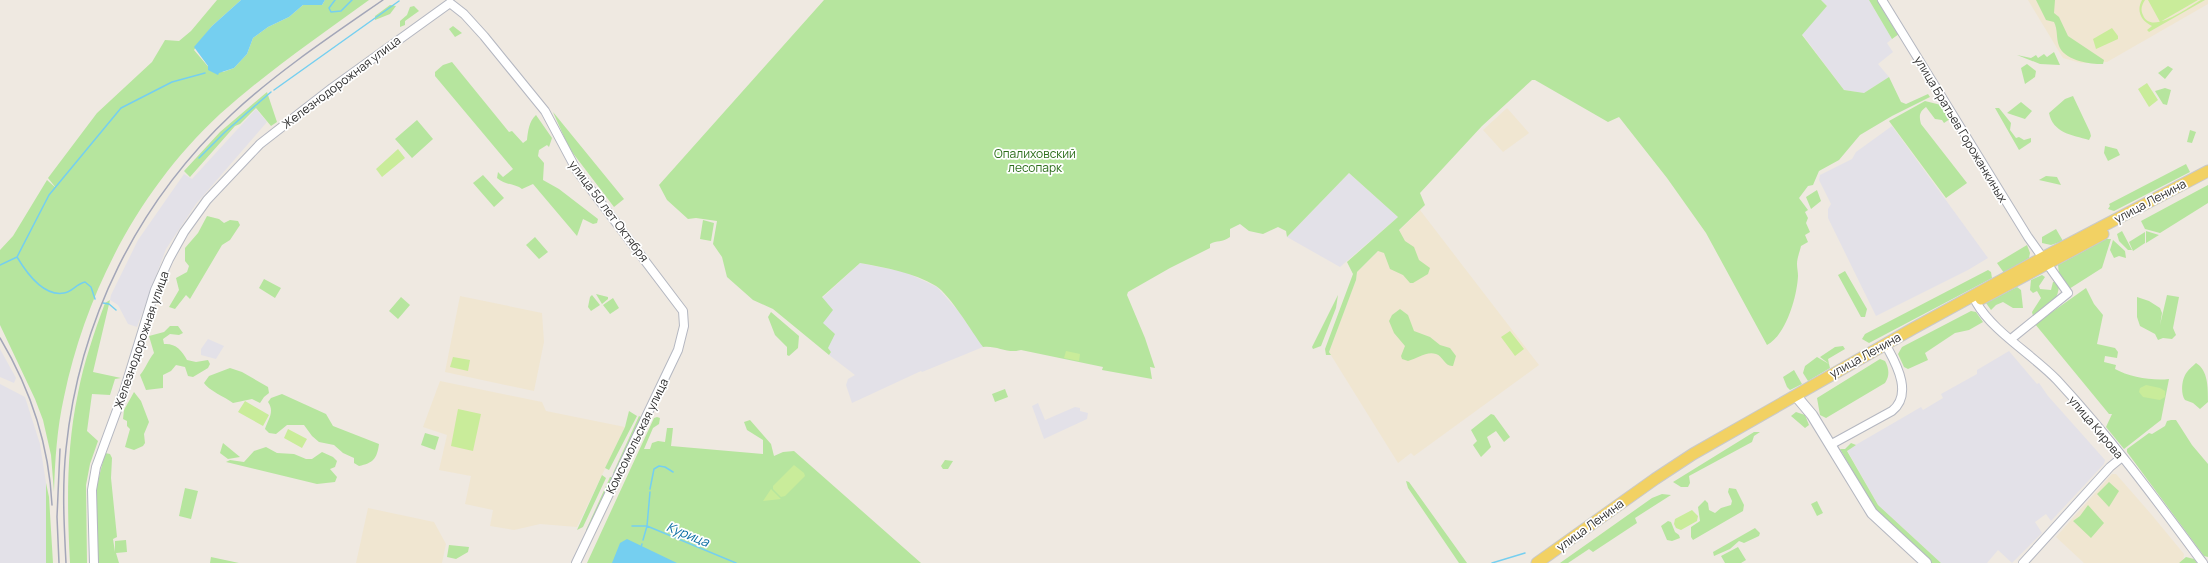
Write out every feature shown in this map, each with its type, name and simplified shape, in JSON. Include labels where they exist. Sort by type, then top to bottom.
[{"type":"main road","name":"улица Ленина","points":[[1537,563],[1668,469],[1976,302],[2046,261],[2208,171]]},
{"type":"main road","name":"улица Ленина","points":[[1549,563],[1664,480],[1914,328],[2208,179]]},
{"type":"main road","points":[[1798,398],[1872,513],[1926,563]]},
{"type":"street","name":"улица Братьев Горожанкиных","points":[[1882,0],[2028,237],[2068,293],[2011,339]]},
{"type":"street","name":"улица 50 лет Октября","points":[[450,2],[464,14],[484,36],[545,111],[577,171],[681,306]]},
{"type":"street","name":"Железнодорожная улица","points":[[94,563],[92,500],[95,471],[124,391],[155,290],[169,259],[184,232],[207,200],[260,144],[332,88],[450,2]]},
{"type":"street","name":"улица Кирова","points":[[1976,302],[1990,321],[2057,380],[2121,458],[2203,563]]},
{"type":"street","name":"Комсомольская улица","points":[[576,563],[678,350],[684,326],[681,306]]},
{"type":"street","points":[[1830,446],[1892,411],[1899,404],[1902,395],[1902,384],[1888,350]]},
{"type":"street","points":[[2023,563],[2110,467],[2121,458]]},
{"type":"shaded area","points":[[1821,0],[1869,0],[1892,39],[1887,43],[1893,52],[1878,64],[1889,77],[1864,93],[1844,90],[1802,34],[1827,6]]},
{"type":"shaded area","points":[[2028,0],[2208,0],[2208,4],[2107,62],[2081,63],[2063,58]]},
{"type":"shaded area","points":[[1507,108],[1529,133],[1503,152],[1483,130]]},
{"type":"shaded area","points":[[256,109],[267,122],[196,204],[166,249],[137,327],[128,324],[118,305],[110,300],[111,295],[138,240],[184,174],[192,179]]},
{"type":"shaded area","points":[[1892,126],[1988,258],[1968,270],[1876,316],[1828,218],[1828,209],[1831,204],[1819,180],[1820,175],[1852,159],[1856,152]]},
{"type":"shaded area","points":[[1349,173],[1398,217],[1340,267],[1287,237]]},
{"type":"shaded area","points":[[1420,210],[1539,365],[1414,456],[1411,453],[1398,463],[1329,352],[1356,280],[1357,272]]},
{"type":"shaded area","points":[[860,263],[905,272],[937,287],[960,313],[983,347],[922,372],[921,371],[852,403],[846,385],[848,379],[855,375],[829,355],[831,352],[828,348],[823,324],[822,298]]},
{"type":"shaded area","points":[[460,296],[542,313],[544,342],[534,391],[445,372]]},
{"type":"shaded area","points":[[208,339],[224,346],[216,359],[201,355],[201,349]]},
{"type":"shaded area","points":[[0,349],[16,378],[14,383],[0,377]]},
{"type":"shaded area","points":[[2009,351],[2037,384],[2039,383],[2048,396],[2105,460],[2104,464],[2051,521],[2046,514],[2035,522],[2042,533],[2012,563],[1998,550],[1987,563],[1941,563],[1878,505],[1847,450],[1921,407],[1923,410],[1943,398],[1941,394],[1977,374],[1977,370]]},
{"type":"shaded area","points":[[440,381],[542,402],[546,411],[625,427],[577,527],[540,524],[514,530],[490,526],[493,510],[465,504],[471,476],[439,470],[447,435],[423,427]]},
{"type":"shaded area","points":[[0,384],[25,397],[40,444],[46,483],[46,563],[0,563]]},
{"type":"shaded area","points":[[1038,403],[1045,420],[1075,407],[1080,408],[1080,411],[1088,413],[1087,419],[1044,439],[1032,406]]},
{"type":"shaded area","points":[[2112,474],[2116,474],[2184,554],[2183,561],[2180,563],[2084,563],[2056,537]]},
{"type":"shaded area","points":[[368,508],[434,522],[446,544],[442,563],[356,563]]},
{"type":"green space","points":[[217,0],[241,0],[212,26],[194,50],[211,70],[223,72],[234,68],[247,54],[253,38],[268,27],[289,17],[303,5],[322,5],[325,0],[369,0],[274,69],[220,114],[191,143],[141,208],[120,244],[102,280],[86,318],[74,357],[64,397],[58,432],[54,492],[51,455],[43,420],[35,399],[0,325],[0,250],[13,236],[47,180],[56,188],[48,178],[97,113],[152,62],[165,40],[179,41],[191,31]]},
{"type":"green space","name":"Опалиховский лесопарк","points":[[824,0],[1821,0],[1827,6],[1802,35],[1844,90],[1864,93],[1889,77],[1901,102],[1906,104],[1928,94],[1930,97],[1892,116],[1860,135],[1839,160],[1819,171],[1813,185],[1808,186],[1799,198],[1808,210],[1805,212],[1808,218],[1806,223],[1810,232],[1805,235],[1808,242],[1801,246],[1798,257],[1797,285],[1789,315],[1780,333],[1767,345],[1706,233],[1667,178],[1619,117],[1608,122],[1535,80],[1532,80],[1482,126],[1420,193],[1425,205],[1399,230],[1405,241],[1414,247],[1419,260],[1430,268],[1428,274],[1413,283],[1410,283],[1403,275],[1390,269],[1384,253],[1378,251],[1357,272],[1356,280],[1329,352],[1331,355],[1326,355],[1325,349],[1353,274],[1347,262],[1398,217],[1349,173],[1287,237],[1286,231],[1278,227],[1263,234],[1249,231],[1240,224],[1230,229],[1230,237],[1227,239],[1210,244],[1210,248],[1170,268],[1128,292],[1127,295],[1145,338],[1155,368],[1150,367],[1152,379],[1102,370],[1103,367],[1021,350],[1011,351],[993,347],[983,347],[948,297],[936,286],[909,274],[860,263],[822,297],[833,310],[823,323],[835,334],[828,348],[831,352],[829,355],[773,309],[753,300],[727,277],[722,257],[713,244],[717,221],[696,218],[688,219],[667,200],[659,185]]},
{"type":"green space","points":[[1869,0],[1879,0],[1899,34],[1892,39]]},
{"type":"green space","points":[[2036,0],[2055,0],[2054,13],[2059,17],[2068,36],[2104,60],[2103,64],[2092,64],[2078,61],[2066,55],[2059,46],[2054,22],[2046,20]]},
{"type":"green space","points":[[2142,0],[2145,0],[2142,7],[2143,15],[2147,21],[2154,22],[2170,18],[2201,0],[2205,0],[2149,32],[2147,30],[2152,26],[2142,18],[2139,8]]},
{"type":"green space","points":[[2148,0],[2198,0],[2160,22]]},
{"type":"green space","points":[[390,5],[396,6],[390,14],[375,20],[375,16]]},
{"type":"green space","points":[[414,6],[419,11],[405,21],[405,25],[400,27],[400,21],[407,15],[410,7]]},
{"type":"green space","points":[[453,26],[462,33],[455,37],[449,29]]},
{"type":"green space","points":[[2112,28],[2118,36],[2118,39],[2096,49],[2093,39]]},
{"type":"green space","points":[[2054,52],[2060,65],[2040,64],[2017,55],[2031,58],[2036,55],[2038,58],[2044,54],[2047,57]]},
{"type":"green space","points":[[452,62],[509,132],[512,131],[523,143],[527,140],[530,123],[536,115],[552,138],[549,147],[547,145],[539,150],[538,156],[544,163],[543,180],[559,189],[598,219],[597,223],[593,224],[583,219],[577,236],[533,184],[522,189],[503,182],[497,178],[498,172],[503,177],[513,169],[435,76],[435,72],[443,65]]},
{"type":"green space","points":[[2027,64],[2036,71],[2035,77],[2025,84],[2021,68]]},
{"type":"green space","points":[[2168,66],[2173,69],[2165,79],[2158,73]]},
{"type":"green space","points":[[2147,83],[2158,100],[2149,107],[2138,89]]},
{"type":"green space","points":[[2165,88],[2171,90],[2167,105],[2163,104],[2155,91]]},
{"type":"green space","points":[[267,92],[277,122],[271,126],[256,108],[240,124],[235,126],[190,177],[184,171],[220,132]]},
{"type":"green space","points":[[2073,96],[2090,132],[2091,136],[2089,140],[2064,132],[2051,120],[2049,113],[2065,99]]},
{"type":"green space","points":[[1925,101],[1941,105],[1950,119],[1944,123],[1942,120],[1935,119],[1926,107],[1920,114],[1921,124],[1967,183],[1946,198],[1889,121]]},
{"type":"green space","points":[[2021,102],[2032,111],[2025,119],[2007,113]]},
{"type":"green space","points":[[1995,108],[1999,108],[2011,123],[2010,130],[2016,138],[2019,137],[2024,140],[2031,138],[2031,142],[2019,150]]},
{"type":"green space","points":[[553,112],[624,199],[614,207],[569,148]]},
{"type":"green space","points":[[417,120],[433,139],[412,158],[395,139]]},
{"type":"green space","points":[[2190,130],[2196,132],[2192,143],[2187,142]]},
{"type":"green space","points":[[2105,146],[2117,149],[2120,155],[2108,161],[2104,153]]},
{"type":"green space","points":[[398,149],[405,158],[382,177],[376,169]]},
{"type":"green space","points":[[2186,164],[2190,172],[2114,211],[2108,209],[2110,206],[2109,204]]},
{"type":"green space","points":[[483,175],[504,198],[494,207],[473,183]]},
{"type":"green space","points":[[2046,176],[2057,177],[2061,185],[2039,180]]},
{"type":"green space","points":[[2208,185],[2208,203],[2160,233],[2145,229],[2141,221]]},
{"type":"green space","points":[[1817,190],[1821,201],[1811,209],[1806,197]]},
{"type":"green space","points":[[207,216],[219,219],[224,223],[230,220],[238,221],[240,225],[230,240],[222,245],[190,299],[186,295],[175,309],[169,307],[179,290],[176,278],[187,272],[189,266],[185,261],[185,248],[198,233]]},
{"type":"green space","points":[[703,220],[714,223],[711,241],[700,239]]},
{"type":"green space","points":[[2056,229],[2063,241],[2051,245],[2042,243],[2042,237]]},
{"type":"green space","points":[[2122,231],[2132,250],[2128,250],[2119,241],[2117,234]]},
{"type":"green space","points":[[2146,231],[2159,235],[2146,243]]},
{"type":"green space","points":[[2145,232],[2145,243],[2133,251],[2129,242]]},
{"type":"green space","points":[[535,237],[548,252],[539,259],[526,245]]},
{"type":"green space","points":[[2106,239],[2111,239],[2102,268],[2069,289],[2059,274],[2058,265]]},
{"type":"green space","points":[[2113,240],[2125,251],[2126,258],[2119,256],[2114,258],[2110,250]]},
{"type":"green space","points":[[2027,245],[2030,253],[2029,258],[2004,273],[1997,263]]},
{"type":"green space","points":[[1988,270],[1991,272],[1992,278],[1869,343],[1862,339],[1865,334]]},
{"type":"green space","points":[[1845,271],[1867,309],[1865,317],[1861,317],[1838,275]]},
{"type":"green space","points":[[2042,275],[2045,277],[2039,286],[2040,289],[2051,290],[2053,282],[2057,282],[2059,285],[2057,296],[2048,307],[2033,316],[2032,312],[2041,298],[2037,291],[2033,293],[2030,290],[2031,280]]},
{"type":"green space","points":[[264,279],[281,288],[275,298],[259,288]]},
{"type":"green space","points":[[2017,287],[2021,290],[2023,308],[2013,308],[2003,302],[1996,305],[1991,310],[1986,303]]},
{"type":"green space","points":[[2086,288],[2094,304],[2103,315],[2097,344],[2115,348],[2118,352],[2117,358],[2105,356],[2104,362],[2116,365],[2115,369],[2121,372],[2141,378],[2169,379],[2161,420],[2124,449],[2106,427],[2112,414],[2109,414],[2035,324]]},
{"type":"green space","points":[[596,294],[608,297],[608,299],[602,304]]},
{"type":"green space","points":[[592,295],[600,305],[591,311],[588,307],[590,297]]},
{"type":"green space","points":[[1338,295],[1336,308],[1321,346],[1313,349],[1312,347]]},
{"type":"green space","points":[[2167,295],[2179,297],[2173,328],[2176,335],[2172,339],[2163,338],[2158,340],[2155,334],[2140,326],[2137,317],[2137,297],[2149,301],[2160,308],[2162,313],[2160,325]]},
{"type":"green space","points":[[401,297],[410,305],[398,319],[389,311]]},
{"type":"green space","points":[[613,298],[619,308],[610,314],[603,305]]},
{"type":"green space","points":[[110,300],[93,372],[121,378],[115,379],[110,395],[92,394],[87,431],[98,441],[90,464],[86,485],[87,563],[70,563],[68,478],[74,414],[83,370],[105,303]]},
{"type":"green space","points":[[1400,309],[1408,315],[1414,331],[1430,337],[1440,345],[1450,348],[1456,356],[1453,366],[1448,365],[1438,355],[1432,353],[1425,354],[1408,361],[1402,359],[1401,356],[1405,346],[1394,333],[1389,321],[1392,315]]},
{"type":"green space","points":[[1971,311],[1976,312],[1983,322],[1969,330],[1955,333],[1925,353],[1928,360],[1908,369],[1904,367],[1898,354],[1902,347]]},
{"type":"green space","points":[[771,312],[799,336],[798,348],[789,356],[787,355],[787,347],[775,335],[768,317]]},
{"type":"green space","points":[[170,326],[178,326],[183,333],[179,335],[170,334],[163,339],[164,344],[172,345],[178,348],[187,360],[196,362],[208,360],[210,364],[208,368],[193,377],[188,376],[185,367],[176,365],[171,371],[163,375],[163,388],[146,390],[140,375],[154,353],[149,336],[164,332]]},
{"type":"green space","points":[[1510,331],[1524,349],[1515,356],[1501,337]]},
{"type":"green space","points":[[1843,346],[1845,349],[1828,359],[1829,364],[1820,357],[1835,347]]},
{"type":"green space","points":[[1066,351],[1080,354],[1079,361],[1064,358]]},
{"type":"green space","points":[[453,357],[470,360],[468,371],[450,367]]},
{"type":"green space","points":[[1817,357],[1829,364],[1830,368],[1808,381],[1803,373],[1805,366]]},
{"type":"green space","points":[[1880,359],[1885,361],[1888,369],[1888,378],[1885,383],[1826,418],[1820,415],[1817,398]]},
{"type":"green space","points":[[2196,363],[2205,374],[2207,385],[2208,402],[2200,409],[2193,403],[2185,400],[2182,394],[2185,375]]},
{"type":"green space","points":[[230,368],[242,372],[268,387],[269,393],[260,403],[252,399],[233,403],[213,391],[204,383],[209,376]]},
{"type":"green space","points":[[1794,370],[1802,384],[1790,390],[1787,387],[1783,377]]},
{"type":"green space","points":[[2146,385],[2160,388],[2165,391],[2165,397],[2160,400],[2143,397],[2139,392],[2140,388]]},
{"type":"green space","points":[[1005,389],[1008,397],[995,402],[992,394]]},
{"type":"green space","points":[[134,392],[141,401],[149,422],[144,434],[145,443],[143,446],[134,450],[125,447],[130,429],[127,426],[127,421],[123,419],[124,410]]},
{"type":"green space","points":[[282,394],[326,414],[333,426],[379,444],[374,460],[359,466],[354,463],[354,458],[343,453],[334,445],[319,442],[312,436],[304,425],[287,425],[276,434],[269,433],[265,429],[271,412],[268,402],[271,398]]},
{"type":"green space","points":[[245,401],[269,415],[263,426],[238,412]]},
{"type":"green space","points":[[458,409],[481,414],[473,451],[451,446]]},
{"type":"green space","points":[[629,411],[637,416],[609,470],[605,468],[625,427]]},
{"type":"green space","points":[[1796,412],[1805,415],[1809,425],[1805,428],[1791,416]]},
{"type":"green space","points":[[1491,414],[1494,415],[1510,437],[1504,442],[1496,431],[1487,437],[1491,447],[1481,457],[1473,445],[1477,441],[1471,430]]},
{"type":"green space","points":[[639,416],[643,418],[615,474],[613,473]]},
{"type":"green space","points":[[654,418],[660,418],[659,424],[653,428],[644,449],[650,449],[652,443],[658,441],[665,442],[667,428],[673,428],[671,446],[763,454],[763,440],[747,430],[744,422],[750,420],[771,444],[774,456],[783,452],[794,451],[921,563],[587,563]]},
{"type":"green space","points":[[2176,420],[2192,445],[2208,464],[2208,557],[2204,556],[2127,452],[2127,449],[2149,433],[2152,434],[2165,426],[2167,421]]},
{"type":"green space","points":[[288,429],[307,439],[302,448],[284,438]]},
{"type":"green space","points":[[1754,432],[1760,432],[1754,436],[1752,442],[1689,476],[1690,483],[1688,487],[1681,487],[1673,482]]},
{"type":"green space","points":[[425,433],[439,437],[435,450],[421,445]]},
{"type":"green space","points":[[223,443],[240,457],[228,459],[220,453]]},
{"type":"green space","points":[[1851,443],[1856,445],[1847,451],[1878,505],[1941,563],[1932,563],[1882,517],[1870,501],[1840,449],[1845,449]]},
{"type":"green space","points":[[266,447],[277,453],[294,454],[306,459],[312,459],[322,452],[333,457],[337,461],[335,467],[330,469],[337,477],[335,482],[317,484],[226,462],[230,460],[244,462],[254,451]]},
{"type":"green space","points":[[105,453],[110,454],[112,458],[111,478],[117,537],[113,539],[115,552],[115,541],[126,540],[127,552],[116,553],[119,563],[97,563],[96,489]]},
{"type":"green space","points":[[945,460],[953,461],[948,469],[943,469],[941,466]]},
{"type":"green space","points":[[794,465],[804,473],[805,476],[785,496],[781,497],[773,489],[773,486]]},
{"type":"green space","points":[[602,475],[606,478],[583,527],[577,530]]},
{"type":"green space","points":[[610,477],[613,477],[588,530],[586,530]]},
{"type":"green space","points":[[1406,481],[1409,482],[1467,563],[1459,563],[1408,488]]},
{"type":"green space","points":[[2109,482],[2119,491],[2109,507],[2097,494]]},
{"type":"green space","points":[[46,483],[49,497],[53,563],[46,563]]},
{"type":"green space","points":[[185,488],[198,491],[191,519],[179,516]]},
{"type":"green space","points":[[1729,488],[1736,489],[1744,505],[1743,511],[1693,540],[1691,537],[1691,527],[1700,521],[1698,507],[1705,500],[1708,503],[1709,510],[1715,513],[1721,508],[1731,505],[1732,501],[1728,492]]},
{"type":"green space","points":[[771,489],[781,499],[763,501]]},
{"type":"green space","points":[[1662,494],[1671,495],[1635,518],[1637,523],[1593,552],[1589,549],[1568,563],[1560,563],[1652,498]]},
{"type":"green space","points":[[1817,501],[1823,513],[1817,516],[1811,504]]},
{"type":"green space","points":[[2088,505],[2104,523],[2091,538],[2073,521],[2080,516]]},
{"type":"green space","points":[[1692,510],[1698,516],[1697,521],[1681,530],[1676,528],[1674,524],[1675,519]]},
{"type":"green space","points":[[1668,521],[1671,522],[1675,532],[1680,538],[1672,541],[1667,540],[1661,526]]},
{"type":"green space","points":[[1755,528],[1760,533],[1759,536],[1744,543],[1739,541],[1730,549],[1714,556],[1713,552]]},
{"type":"green space","points":[[449,545],[469,547],[468,552],[456,559],[447,557]]},
{"type":"green space","points":[[1738,547],[1746,560],[1741,563],[1725,563],[1721,556]]},
{"type":"green space","points":[[211,557],[239,563],[210,563]]},
{"type":"green space","points":[[2186,557],[2194,559],[2197,563],[2179,563]]},
{"type":"water","points":[[241,0],[325,0],[322,5],[303,5],[289,17],[268,27],[253,38],[247,54],[234,68],[219,73],[218,75],[208,70],[208,66],[194,47],[212,26]]},
{"type":"water","points":[[627,539],[677,563],[612,563],[620,543]]},
{"type":"waterway","points":[[335,0],[329,8],[331,12],[341,11],[352,0]]},
{"type":"waterway","points":[[274,90],[399,1]]},
{"type":"waterway","points":[[17,257],[49,195],[121,108],[172,82],[205,73]]},
{"type":"waterway","points":[[199,158],[225,132],[271,92]]},
{"type":"waterway","name":"Курица","points":[[17,257],[30,276],[49,291],[64,293],[85,282],[91,287],[95,299]]},
{"type":"waterway","name":"Курица","points":[[0,265],[17,257]]},
{"type":"waterway","name":"Курица","points":[[103,303],[109,304],[116,310]]},
{"type":"waterway","points":[[650,489],[654,469],[659,466],[665,467],[673,472]]},
{"type":"waterway","points":[[643,540],[647,526],[650,492]]},
{"type":"waterway","name":"Курица","points":[[632,526],[647,526],[736,563]]},
{"type":"waterway","name":"Курица","points":[[1492,563],[1525,553]]},
{"type":"railway","points":[[66,563],[64,478],[66,449],[73,402],[84,355],[99,310],[118,267],[141,225],[168,186],[198,149],[232,114],[286,69],[383,0]]},
{"type":"railway","points":[[0,338],[21,377],[36,418],[47,460],[52,505]]},
{"type":"railway","points":[[59,563],[57,517],[60,449]]}]
